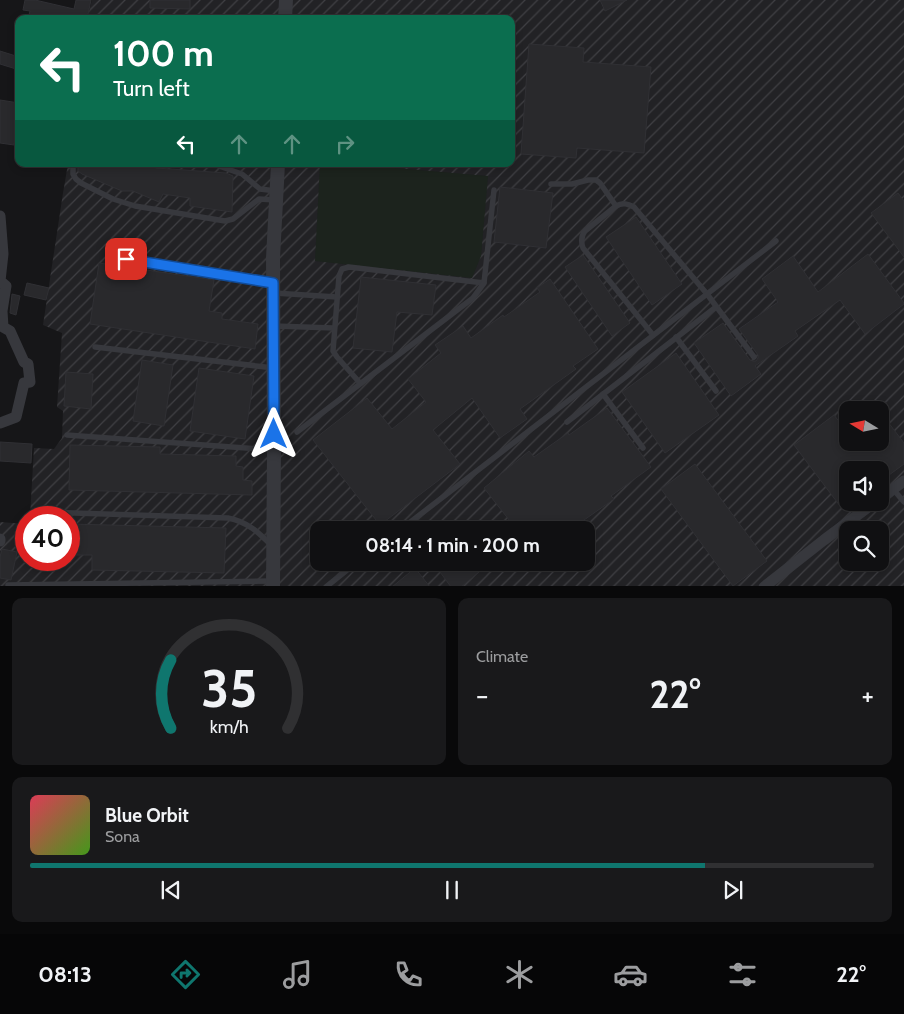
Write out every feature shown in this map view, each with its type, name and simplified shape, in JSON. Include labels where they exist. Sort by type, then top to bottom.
[{"type":"street","points":[[285,15],[286,0]]},
{"type":"street","points":[[273,584],[273,258],[278,167]]},
{"type":"street","points":[[0,216],[3,254],[0,281],[6,286],[2,312],[3,327],[10,331],[24,362],[28,364],[30,382],[24,383],[16,417],[0,423]]},
{"type":"street","points":[[889,493],[904,481]]},
{"type":"street","points":[[764,586],[863,511]]},
{"type":"lane","points":[[73,167],[73,174],[81,183],[113,199],[135,206],[225,221],[233,219],[259,199],[276,196]]},
{"type":"lane","points":[[222,167],[242,174],[260,189],[276,196]]},
{"type":"lane","points":[[551,184],[572,184],[596,180],[616,206]]},
{"type":"lane","points":[[259,199],[260,189]]},
{"type":"lane","points":[[297,432],[473,298],[484,283],[494,190]]},
{"type":"lane","points":[[653,335],[583,248],[582,244],[582,234],[621,204],[634,208],[706,294],[754,357]]},
{"type":"lane","points":[[412,521],[776,241]]},
{"type":"lane","points":[[126,259],[273,288],[337,297]]},
{"type":"lane","points":[[360,383],[335,354],[333,347],[339,276],[342,269],[346,267],[484,283]]},
{"type":"lane","points":[[567,422],[716,307]]},
{"type":"lane","points":[[273,326],[334,328]]},
{"type":"lane","points":[[676,337],[716,391]]},
{"type":"lane","points":[[95,347],[274,368]]},
{"type":"lane","points":[[603,394],[643,448]]},
{"type":"lane","points":[[67,436],[274,450]]},
{"type":"lane","points":[[894,489],[904,502]]},
{"type":"lane","points":[[80,513],[228,518],[244,523],[254,529],[274,548]]},
{"type":"lane","points":[[326,586],[346,571]]},
{"type":"lane","points":[[8,585],[273,584]]},
{"type":"shaded area","points":[[92,0],[904,0],[904,586],[0,586],[0,522],[15,523],[15,571],[80,571],[80,506],[31,506],[34,448],[54,449],[62,438],[63,411],[57,407],[62,333],[43,325],[67,167],[515,167],[515,15],[88,15]]},
{"type":"shaded area","points":[[320,167],[384,167],[488,176],[481,256],[472,278],[315,261]]},
{"type":"building","points":[[25,0],[35,0],[74,9],[76,0],[91,0],[88,15],[29,15],[30,11],[23,10]]},
{"type":"building","points":[[150,0],[190,0],[190,9],[150,8]]},
{"type":"building","points":[[600,0],[627,0],[605,11]]},
{"type":"building","points":[[529,44],[584,48],[583,62],[651,67],[644,153],[577,148],[576,158],[521,154]]},
{"type":"building","points":[[0,51],[15,56],[15,69],[0,64]]},
{"type":"building","points":[[0,100],[15,102],[15,143],[14,145],[0,143]]},
{"type":"building","points":[[78,167],[154,167],[226,173],[233,176],[232,212],[190,206],[190,198],[163,194],[159,202],[133,191],[122,191],[78,171]]},
{"type":"building","points":[[500,187],[553,193],[546,248],[494,242]]},
{"type":"building","points":[[898,193],[904,201],[904,257],[871,213]]},
{"type":"building","points":[[636,217],[682,284],[652,305],[606,237]]},
{"type":"building","points":[[868,254],[904,304],[865,334],[840,300],[795,331],[798,336],[755,366],[761,374],[731,396],[694,343],[723,323],[750,360],[756,361],[758,355],[739,329],[778,302],[762,279],[793,256],[818,292]]},
{"type":"building","points":[[583,255],[630,323],[612,336],[565,267]]},
{"type":"building","points":[[99,263],[214,280],[209,311],[222,313],[222,319],[258,324],[255,349],[90,324]]},
{"type":"building","points":[[361,277],[436,285],[432,315],[397,312],[392,352],[353,348]]},
{"type":"building","points":[[550,279],[598,349],[573,366],[576,369],[520,409],[527,419],[500,438],[472,398],[433,430],[460,464],[385,521],[377,521],[313,440],[367,398],[392,429],[426,402],[408,379],[441,353],[435,345],[463,326],[471,338],[540,292],[537,288]]},
{"type":"building","points":[[27,283],[49,288],[46,300],[24,295]]},
{"type":"building","points":[[12,294],[20,296],[16,315],[10,313]]},
{"type":"building","points":[[676,353],[719,415],[665,453],[622,392]]},
{"type":"building","points":[[142,360],[173,365],[164,426],[133,421]]},
{"type":"building","points":[[199,368],[254,376],[245,439],[190,431]]},
{"type":"building","points":[[66,372],[93,374],[91,409],[64,406]]},
{"type":"building","points":[[607,408],[651,467],[611,496],[614,499],[585,521],[510,521],[484,488],[529,451],[534,457],[568,433],[569,435]]},
{"type":"building","points":[[834,415],[839,421],[839,451],[889,451],[889,423],[904,443],[904,464],[889,475],[889,461],[839,461],[839,505],[794,445]]},
{"type":"building","points":[[0,442],[32,444],[31,463],[0,461]]},
{"type":"building","points":[[70,445],[160,447],[160,454],[236,456],[236,466],[243,467],[243,480],[252,481],[252,495],[69,490]]},
{"type":"building","points":[[695,464],[767,561],[733,586],[661,489]]},
{"type":"building","points":[[80,524],[226,528],[224,573],[92,570],[92,555],[80,555]]},
{"type":"building","points":[[2,549],[15,552],[11,580],[0,578]]},
{"type":"building","points":[[411,571],[417,571],[429,586],[393,586]]},
{"type":"building","points":[[441,571],[479,572],[462,586],[450,586]]},
{"type":"route","points":[[126,259],[273,283],[274,434]]}]
